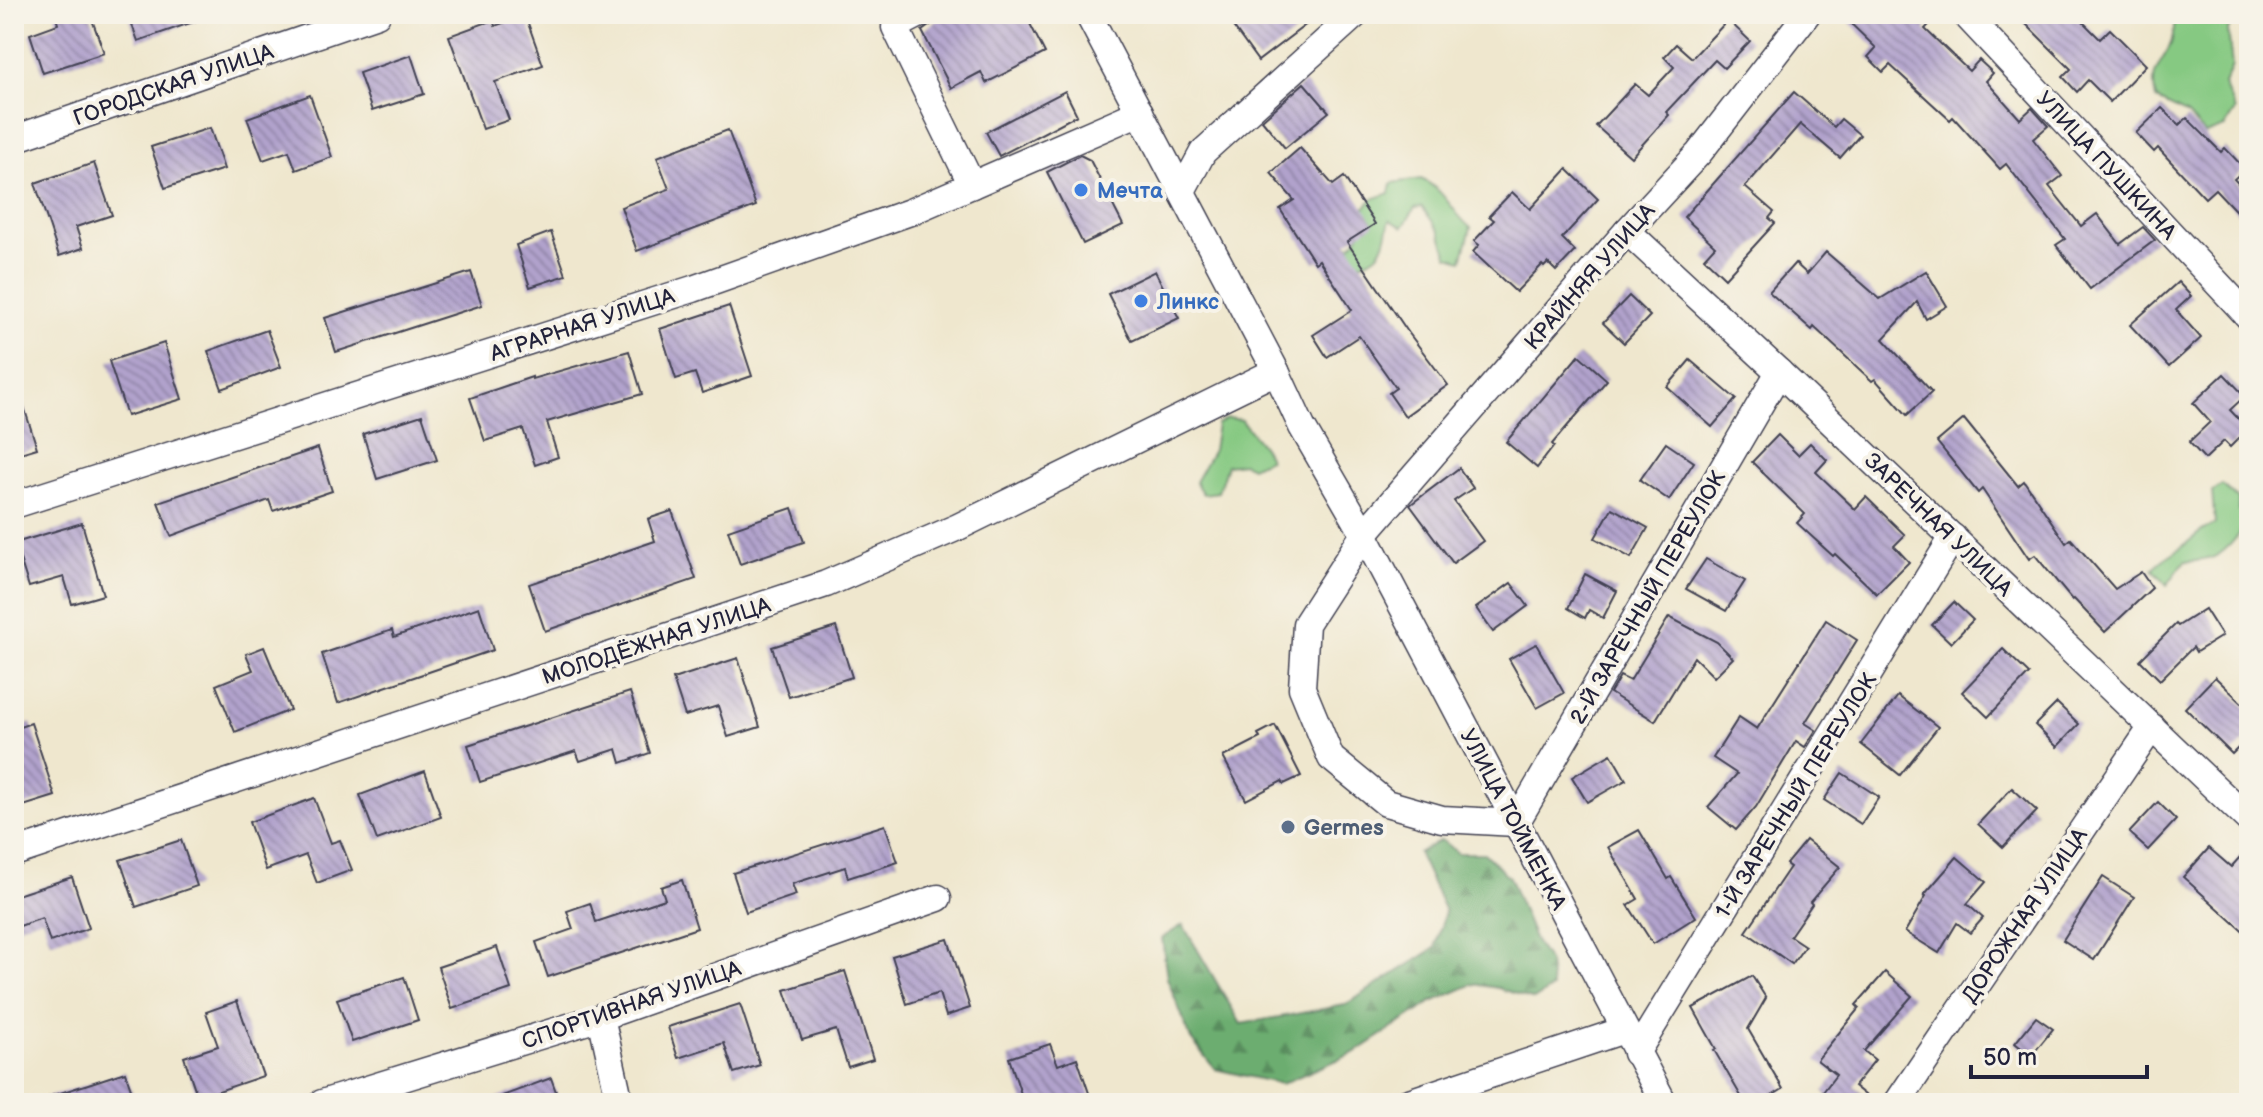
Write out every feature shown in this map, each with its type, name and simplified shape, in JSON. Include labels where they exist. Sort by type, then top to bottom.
[{"type":"street","name":"ГОРОДСКАЯ УЛИЦА","points":[[14,139],[377,14]]},
{"type":"street","points":[[920,14],[895,27],[972,185]]},
{"type":"street","name":"УЛИЦА ТОЙМЕНКА","points":[[1088,14],[1276,371],[1302,427],[1364,534],[1664,1103]]},
{"type":"street","points":[[1182,191],[1203,152],[1356,14]]},
{"type":"street","name":"КРАЙНЯЯ УЛИЦА","points":[[1516,823],[1442,819],[1386,803],[1331,758],[1302,688],[1306,624],[1364,534],[1627,231],[1699,153],[1807,14]]},
{"type":"street","name":"УЛИЦА ПУШКИНА","points":[[1965,14],[2249,317]]},
{"type":"street","name":"АГРАРНАЯ УЛИЦА","points":[[14,505],[693,289],[910,212],[1140,112]]},
{"type":"street","name":"ЗАРЕЧНАЯ УЛИЦА","points":[[1627,231],[2249,820]]},
{"type":"street","name":"МОЛОДЁЖНАЯ УЛИЦА","points":[[14,853],[826,584],[958,527],[1276,371]]},
{"type":"street","name":"2-Й ЗАРЕЧНЫЙ ПЕРЕУЛОК","points":[[1516,823],[1779,372]]},
{"type":"street","name":"1-Й ЗАРЕЧНЫЙ ПЕРЕУЛОК","points":[[1630,1041],[1953,537]]},
{"type":"street","name":"ДОРОЖНАЯ УЛИЦА","points":[[1897,1103],[2152,727]]},
{"type":"street","name":"СПОРТИВНАЯ УЛИЦА","points":[[322,1103],[601,1017],[938,898]]},
{"type":"street","points":[[601,1017],[620,1103]]},
{"type":"street","points":[[1406,1103],[1630,1041]]},
{"type":"green space","points":[[2176,14],[2237,14],[2228,30],[2232,66],[2224,84],[2235,111],[2225,127],[2205,134],[2188,115],[2156,99],[2155,76],[2171,42]]},
{"type":"green space","points":[[1421,179],[1437,189],[1471,228],[1462,260],[1448,256],[1440,232],[1422,207],[1415,208],[1403,227],[1390,220],[1385,241],[1378,253],[1346,267],[1341,252],[1358,235],[1361,212],[1372,199],[1390,193],[1392,183]]},
{"type":"green space","points":[[1227,418],[1242,420],[1269,459],[1251,467],[1243,463],[1227,465],[1218,492],[1203,494],[1195,482],[1213,450],[1217,424]]},
{"type":"green space","points":[[2222,485],[2238,499],[2238,510],[2249,501],[2249,527],[2212,558],[2185,561],[2167,585],[2153,569],[2215,524],[2212,492]]},
{"type":"green space","points":[[1441,840],[1458,853],[1484,853],[1509,877],[1535,941],[1549,963],[1552,988],[1534,1000],[1498,988],[1473,984],[1432,1002],[1356,1052],[1281,1084],[1215,1069],[1191,1039],[1167,978],[1162,938],[1183,925],[1241,1024],[1345,1005],[1435,948],[1445,911],[1418,853]]},
{"type":"building","points":[[55,14],[90,14],[104,53],[43,73],[30,34],[58,24]]},
{"type":"building","points":[[128,14],[207,14],[208,17],[138,41]]},
{"type":"building","points":[[946,14],[1025,14],[1045,53],[986,83],[981,72],[951,88],[922,31]]},
{"type":"building","points":[[1224,14],[1320,14],[1258,61]]},
{"type":"building","points":[[1841,14],[1939,14],[1925,29],[1969,71],[1979,60],[1993,73],[1986,81],[2020,119],[2032,108],[2048,126],[2033,139],[2062,176],[2049,186],[2081,226],[2097,214],[2120,244],[2143,227],[2155,240],[2090,289],[2056,245],[2065,239],[2006,164],[2000,169],[1953,117],[1950,120],[1890,65],[1883,72],[1868,57],[1876,48]]},
{"type":"building","points":[[2016,14],[2075,14],[2100,39],[2110,29],[2146,65],[2110,102],[2088,80],[2077,92],[2063,77],[2071,69]]},
{"type":"building","points":[[525,15],[543,65],[495,82],[509,120],[483,129],[449,36],[493,20],[495,26]]},
{"type":"building","points":[[1728,20],[1750,41],[1724,68],[1715,60],[1666,112],[1669,115],[1631,157],[1596,126],[1635,84],[1648,95],[1674,67],[1664,57],[1676,44],[1692,58]]},
{"type":"building","points":[[411,55],[424,94],[372,111],[359,73]]},
{"type":"building","points":[[1304,83],[1329,112],[1285,148],[1262,120]]},
{"type":"building","points":[[1065,91],[1077,115],[999,156],[986,132]]},
{"type":"building","points":[[1794,92],[1834,127],[1841,119],[1860,135],[1840,158],[1800,124],[1745,187],[1774,212],[1769,218],[1775,223],[1725,278],[1704,258],[1715,246],[1684,217]]},
{"type":"building","points":[[310,95],[332,157],[296,170],[289,151],[263,160],[247,118]]},
{"type":"building","points":[[2162,108],[2179,125],[2187,118],[2221,152],[2225,148],[2245,169],[2234,179],[2249,195],[2249,225],[2215,189],[2205,198],[2158,148],[2154,152],[2136,133]]},
{"type":"building","points":[[210,128],[224,169],[165,188],[151,147]]},
{"type":"building","points":[[728,130],[756,206],[637,251],[621,207],[669,189],[657,157]]},
{"type":"building","points":[[1300,148],[1333,185],[1344,177],[1375,224],[1347,242],[1448,385],[1405,416],[1389,393],[1396,388],[1359,336],[1327,357],[1313,335],[1352,310],[1319,260],[1315,263],[1280,209],[1294,200],[1271,173]]},
{"type":"building","name":"Мечта","points":[[1080,155],[1090,160],[1123,225],[1083,244],[1047,172]]},
{"type":"building","points":[[94,163],[112,215],[76,227],[83,248],[59,256],[35,183]]},
{"type":"building","points":[[1567,169],[1598,199],[1562,238],[1575,251],[1556,271],[1548,263],[1544,267],[1542,265],[1516,292],[1473,252],[1479,245],[1474,241],[1494,220],[1489,216],[1512,192],[1530,209]]},
{"type":"building","points":[[551,232],[566,275],[530,287],[516,245]]},
{"type":"building","points":[[1826,252],[1880,299],[1926,271],[1947,306],[1926,319],[1917,302],[1883,339],[1932,392],[1907,415],[1875,379],[1872,381],[1814,327],[1812,330],[1769,292],[1795,263],[1807,274]]},
{"type":"building","name":"Линкс","points":[[1155,271],[1179,318],[1132,341],[1108,294]]},
{"type":"building","points":[[471,272],[482,305],[336,352],[325,318]]},
{"type":"building","points":[[2178,282],[2191,296],[2176,310],[2201,338],[2169,367],[2130,325]]},
{"type":"building","points":[[1629,296],[1650,316],[1624,343],[1603,323]]},
{"type":"building","points":[[729,306],[752,376],[702,393],[695,373],[676,379],[660,329]]},
{"type":"building","points":[[267,330],[281,367],[222,389],[208,351]]},
{"type":"building","points":[[164,343],[182,399],[127,416],[109,361]]},
{"type":"building","points":[[629,351],[642,394],[547,422],[558,457],[535,465],[523,429],[485,441],[470,398],[532,377]]},
{"type":"building","points":[[1579,355],[1607,380],[1552,444],[1554,446],[1537,468],[1506,442]]},
{"type":"building","points":[[1690,360],[1736,399],[1712,427],[1667,387]]},
{"type":"building","points":[[2224,374],[2245,396],[2230,410],[2248,429],[2230,447],[2224,441],[2205,459],[2189,442],[2210,422],[2193,403]]},
{"type":"building","points":[[18,388],[37,448],[14,455],[14,389]]},
{"type":"building","points":[[422,415],[437,460],[377,479],[363,434]]},
{"type":"building","points":[[1964,419],[2018,486],[2024,481],[2066,543],[2071,539],[2115,589],[2141,572],[2152,588],[2105,632],[2072,600],[2035,555],[2029,559],[1982,489],[1978,493],[1937,442]]},
{"type":"building","points":[[1778,435],[1798,455],[1810,443],[1827,460],[1816,472],[1855,509],[1866,497],[1905,535],[1894,546],[1909,562],[1877,594],[1797,523],[1805,514],[1752,462]]},
{"type":"building","points":[[1666,443],[1694,462],[1669,500],[1640,480]]},
{"type":"building","points":[[318,448],[332,491],[273,511],[269,500],[171,536],[158,502]]},
{"type":"building","points":[[1459,468],[1473,488],[1454,501],[1483,541],[1453,563],[1410,505]]},
{"type":"building","points":[[792,508],[804,542],[740,564],[728,530]]},
{"type":"building","points":[[1612,508],[1648,528],[1631,558],[1595,538]]},
{"type":"building","points":[[672,511],[696,579],[545,631],[529,584],[655,541],[648,519]]},
{"type":"building","points":[[82,523],[103,595],[72,604],[64,577],[29,587],[15,543]]},
{"type":"building","points":[[1706,559],[1745,581],[1726,611],[1686,589]]},
{"type":"building","points":[[1585,574],[1617,591],[1603,618],[1589,610],[1585,618],[1568,608]]},
{"type":"building","points":[[1511,583],[1528,606],[1493,632],[1476,608]]},
{"type":"building","points":[[1954,602],[1973,620],[1951,643],[1932,625]]},
{"type":"building","points":[[479,607],[493,650],[338,703],[322,654],[392,630],[394,637]]},
{"type":"building","points":[[2205,609],[2222,636],[2196,652],[2193,647],[2160,680],[2140,660],[2176,624],[2178,626]]},
{"type":"building","points":[[1669,617],[1717,642],[1733,658],[1714,677],[1694,657],[1655,721],[1610,693],[1620,676],[1630,681]]},
{"type":"building","points":[[1826,620],[1857,640],[1805,723],[1816,730],[1805,747],[1796,741],[1756,807],[1736,830],[1708,807],[1737,774],[1713,758],[1739,717],[1757,729]]},
{"type":"building","points":[[836,627],[852,677],[789,697],[772,647]]},
{"type":"building","points":[[1536,644],[1564,693],[1537,708],[1509,659]]},
{"type":"building","points":[[264,647],[290,710],[235,732],[216,685],[253,670],[246,654]]},
{"type":"building","points":[[2003,649],[2029,674],[1988,717],[1962,692]]},
{"type":"building","points":[[738,658],[760,727],[728,737],[718,706],[685,716],[673,679]]},
{"type":"building","points":[[2215,677],[2249,710],[2249,737],[2232,754],[2185,708]]},
{"type":"building","points":[[630,692],[650,753],[621,763],[617,749],[580,761],[576,751],[480,782],[468,745]]},
{"type":"building","points":[[1898,696],[1938,727],[1900,775],[1861,744]]},
{"type":"building","points":[[2057,703],[2079,724],[2057,747],[2035,725]]},
{"type":"building","points":[[31,723],[55,796],[14,809],[14,729]]},
{"type":"building","points":[[1275,725],[1301,776],[1284,784],[1282,781],[1246,800],[1223,757],[1260,738],[1258,734]]},
{"type":"building","points":[[1611,754],[1626,780],[1587,802],[1572,777]]},
{"type":"building","points":[[425,771],[441,817],[377,840],[360,795]]},
{"type":"building","points":[[1842,773],[1879,797],[1861,824],[1824,800]]},
{"type":"building","points":[[2012,788],[2037,811],[2003,847],[1978,824]]},
{"type":"building","points":[[314,798],[331,843],[340,840],[352,870],[317,883],[306,855],[266,870],[249,822]]},
{"type":"building","points":[[2158,802],[2176,820],[2148,850],[2129,833]]},
{"type":"building","points":[[885,825],[898,862],[848,878],[845,867],[792,884],[796,895],[746,912],[733,873]]},
{"type":"building","points":[[1639,830],[1668,879],[1671,877],[1696,917],[1653,944],[1628,905],[1638,899],[1608,847]]},
{"type":"building","points":[[181,840],[197,886],[136,907],[120,860]]},
{"type":"building","points":[[1806,840],[1840,867],[1810,902],[1812,904],[1790,936],[1805,946],[1792,964],[1746,932],[1790,867],[1786,864]]},
{"type":"building","points":[[2249,847],[2249,936],[2183,877],[2209,848],[2231,867]]},
{"type":"building","points":[[1957,857],[1986,882],[1967,904],[1983,918],[1970,933],[1957,923],[1939,953],[1905,932],[1924,895]]},
{"type":"building","points":[[72,877],[89,928],[50,942],[42,918],[14,928],[14,896]]},
{"type":"building","points":[[2103,877],[2134,897],[2094,960],[2063,940]]},
{"type":"building","points":[[682,880],[697,928],[548,977],[536,942],[573,929],[567,911],[590,903],[596,922],[665,899],[661,887]]},
{"type":"building","points":[[948,939],[970,1008],[946,1016],[939,993],[907,1004],[892,956]]},
{"type":"building","points":[[497,947],[511,989],[452,1009],[438,967]]},
{"type":"building","points":[[845,971],[873,1059],[848,1067],[836,1030],[802,1040],[785,990]]},
{"type":"building","points":[[1885,972],[1912,996],[1864,1051],[1875,1060],[1854,1086],[1875,1103],[1837,1103],[1823,1092],[1836,1075],[1817,1060],[1859,1008],[1856,1005]]},
{"type":"building","points":[[1752,976],[1766,998],[1748,1029],[1783,1089],[1760,1103],[1745,1103],[1693,1008]]},
{"type":"building","points":[[404,977],[418,1020],[352,1042],[337,999]]},
{"type":"building","points":[[237,1001],[263,1076],[198,1098],[184,1057],[218,1046],[206,1012]]},
{"type":"building","points":[[740,1004],[760,1065],[734,1073],[724,1043],[678,1058],[668,1027]]},
{"type":"building","points":[[2036,1017],[2053,1029],[2031,1056],[2015,1043]]},
{"type":"building","points":[[1050,1044],[1058,1065],[1077,1058],[1091,1099],[1081,1103],[1024,1103],[1009,1058]]},
{"type":"building","points":[[125,1072],[136,1103],[43,1103],[42,1099]]},
{"type":"building","points":[[551,1078],[560,1103],[489,1101]]},
{"type":"place","name":"Мечта","points":[[1081,190]]},
{"type":"place","name":"Линкс","points":[[1141,301]]},
{"type":"place","name":"Germes","points":[[1288,827]]}]
